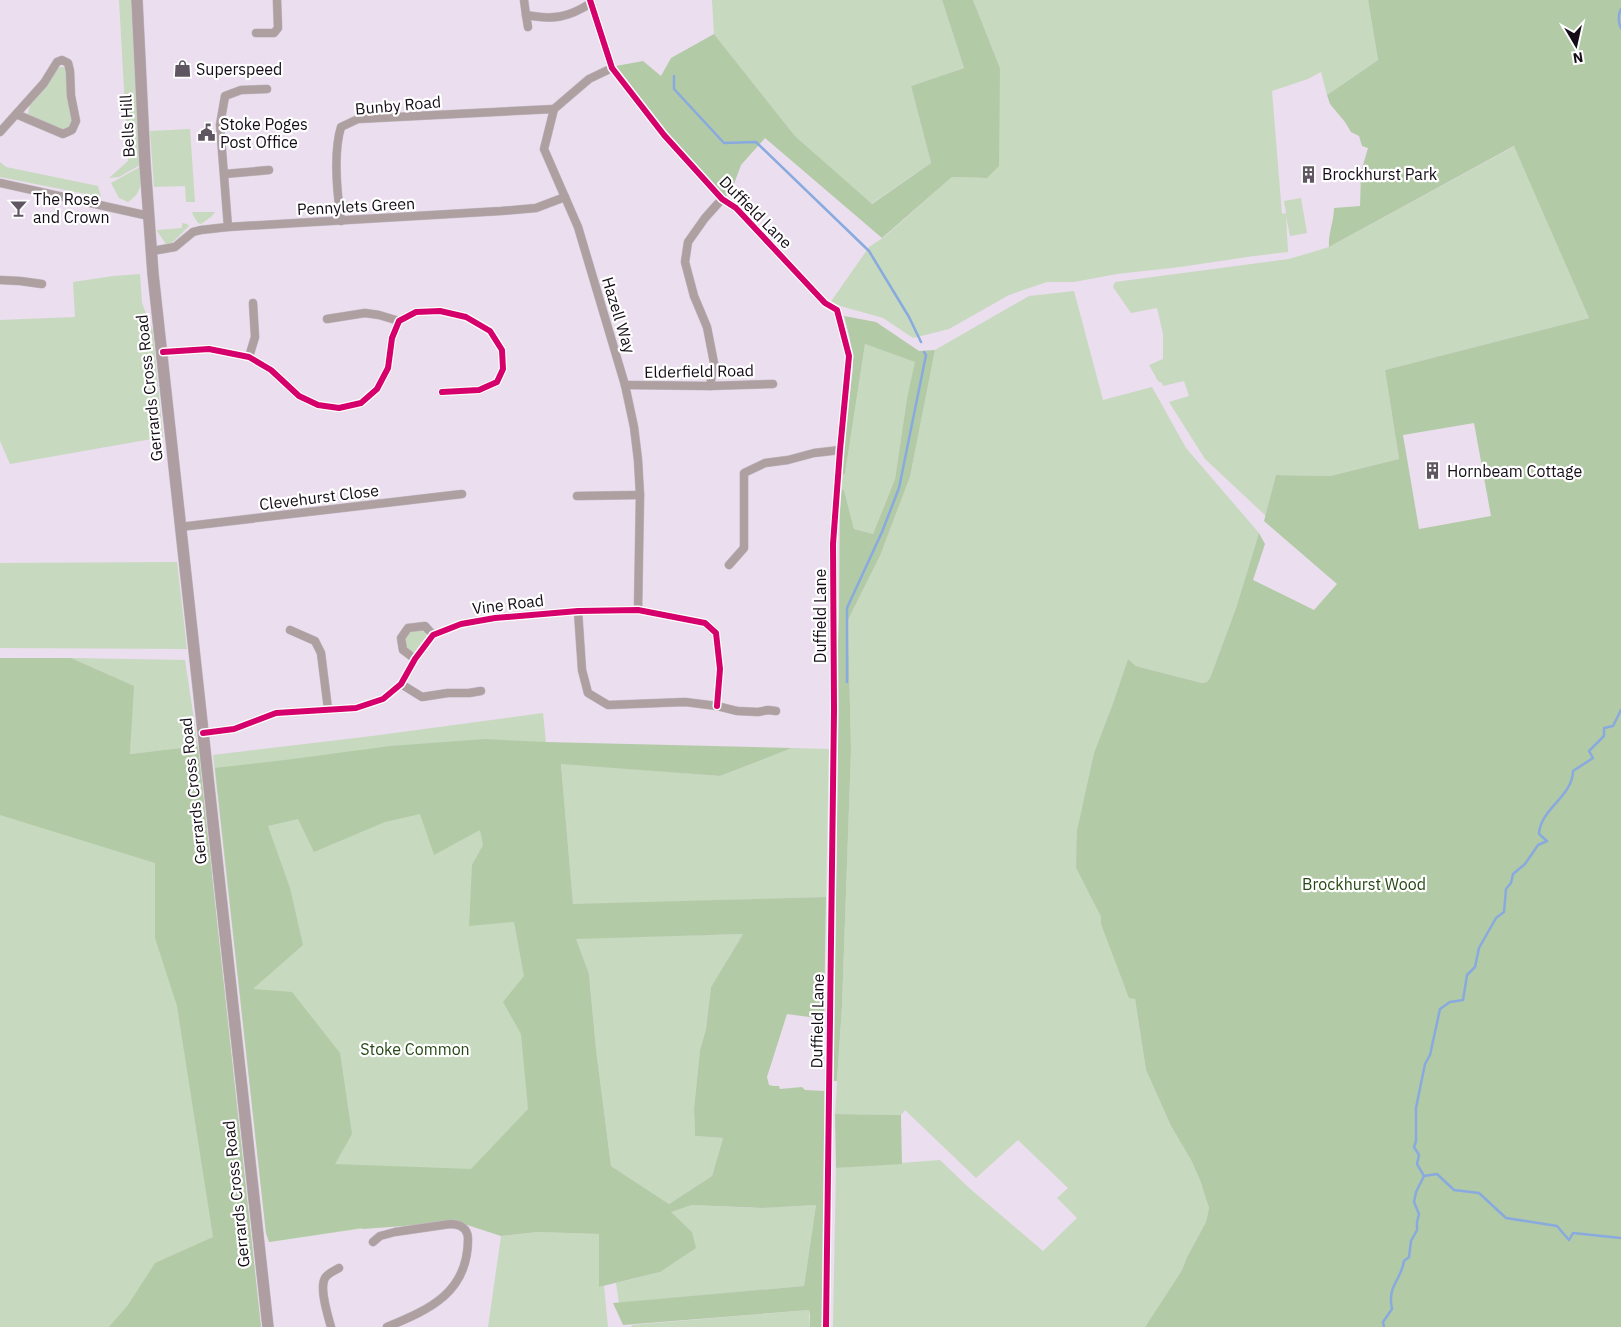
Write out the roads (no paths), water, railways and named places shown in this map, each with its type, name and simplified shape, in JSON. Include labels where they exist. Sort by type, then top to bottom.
[{"type":"main road","name":"Bells Hill","points":[[136,0],[152,251]]},
{"type":"main road","name":"Gerrards Cross Road","points":[[152,251],[180,527],[268,1327]]},
{"type":"street","points":[[256,34],[274,33],[278,28],[278,0]]},
{"type":"street","points":[[524,0],[528,27]]},
{"type":"street","points":[[526,15],[563,17],[571,15],[590,2]]},
{"type":"street","name":"Duffield Lane","points":[[590,2],[612,68],[664,135],[722,199],[736,208],[825,303],[837,310],[849,356],[833,544],[834,710],[826,1327]]},
{"type":"street","points":[[0,132],[16,114],[44,83],[57,62],[62,60],[68,63],[76,122],[72,130],[63,134],[16,114]]},
{"type":"street","points":[[554,109],[589,79],[612,68]]},
{"type":"street","points":[[228,227],[220,125],[224,96],[241,90],[267,89]]},
{"type":"street","name":"Hazell Way","points":[[554,109],[544,149],[578,227],[625,386],[635,436],[640,495],[638,610]]},
{"type":"street","name":"Bunby Road","points":[[341,221],[338,202],[337,141],[341,127],[358,119],[554,109]]},
{"type":"street","points":[[224,174],[269,170]]},
{"type":"street","points":[[0,183],[149,216]]},
{"type":"street","name":"Pennylets Green","points":[[152,251],[175,247],[193,232],[201,230],[536,208],[565,197]]},
{"type":"street","points":[[710,386],[714,363],[707,327],[694,296],[685,262],[688,242],[705,218],[722,199]]},
{"type":"street","points":[[0,280],[42,284]]},
{"type":"street","points":[[249,357],[255,337],[253,303]]},
{"type":"street","points":[[163,352],[208,349],[249,357],[271,370],[299,396],[318,405],[339,408],[361,403],[378,388],[388,368],[392,338],[400,321],[416,312],[440,311],[466,317],[490,331],[502,350],[503,369],[496,382],[479,390],[442,392]]},
{"type":"street","points":[[326,319],[365,313],[400,321]]},
{"type":"street","name":"Elderfield Road","points":[[625,386],[773,384]]},
{"type":"street","points":[[729,565],[744,548],[744,473],[765,463],[840,450]]},
{"type":"street","name":"Clevehurst Close","points":[[180,527],[462,494]]},
{"type":"street","points":[[577,496],[640,495]]},
{"type":"street","name":"Vine Road","points":[[433,635],[461,624],[495,618],[578,611],[638,610],[706,623],[716,633],[720,669],[717,706]]},
{"type":"street","points":[[578,611],[582,670],[588,693],[608,705],[684,702],[717,706],[737,711],[776,711]]},
{"type":"street","points":[[203,734],[234,729],[276,713],[356,708],[383,699],[401,684],[415,659],[433,635],[425,626],[408,628],[401,638],[403,650],[415,659]]},
{"type":"street","points":[[290,630],[314,641],[321,653],[328,709]]},
{"type":"street","points":[[401,684],[422,697],[448,693],[469,693],[481,690]]},
{"type":"street","points":[[373,1242],[380,1236],[395,1232],[450,1224],[458,1224],[465,1228],[468,1236],[468,1255],[465,1267],[460,1279],[449,1292],[416,1314],[388,1327]]},
{"type":"street","points":[[331,1327],[323,1284],[328,1274],[339,1268]]},
{"type":"waterway","points":[[1621,9],[1619,13],[1621,28]]},
{"type":"waterway","points":[[674,76],[674,89],[724,143],[756,142],[869,251],[909,317],[921,342]]},
{"type":"waterway","points":[[847,682],[847,608],[882,532],[899,488],[926,355],[924,352]]},
{"type":"waterway","points":[[1384,1327],[1383,1322],[1392,1309],[1391,1294],[1404,1261],[1409,1257],[1411,1241],[1417,1230],[1419,1214],[1414,1202],[1416,1192],[1424,1176],[1417,1164],[1419,1155],[1414,1147],[1416,1141],[1416,1108],[1425,1064],[1430,1055],[1440,1009],[1450,1002],[1463,1000],[1467,975],[1475,967],[1479,948],[1496,918],[1504,912],[1506,889],[1511,883],[1513,874],[1525,864],[1538,845],[1547,841],[1539,834],[1545,817],[1568,788],[1572,780],[1573,771],[1593,758],[1589,751],[1604,736],[1604,728],[1613,726],[1621,710]]},
{"type":"waterway","points":[[1424,1176],[1437,1174],[1454,1190],[1479,1193],[1506,1218],[1557,1226],[1569,1240],[1573,1233],[1621,1238]]},
{"type":"place","name":"Superspeed","points":[[182,69]]},
{"type":"place","name":"Stoke Poges Post Office","points":[[206,133]]},
{"type":"place","name":"Brockhurst Park","points":[[1308,174]]},
{"type":"place","name":"The Rose and Crown","points":[[19,208]]},
{"type":"place","name":"Hornbeam Cottage","points":[[1433,471]]},
{"type":"park label","name":"Brockhurst Wood","points":[[1364,884]]},
{"type":"park label","name":"Stoke Common","points":[[415,1049]]}]
